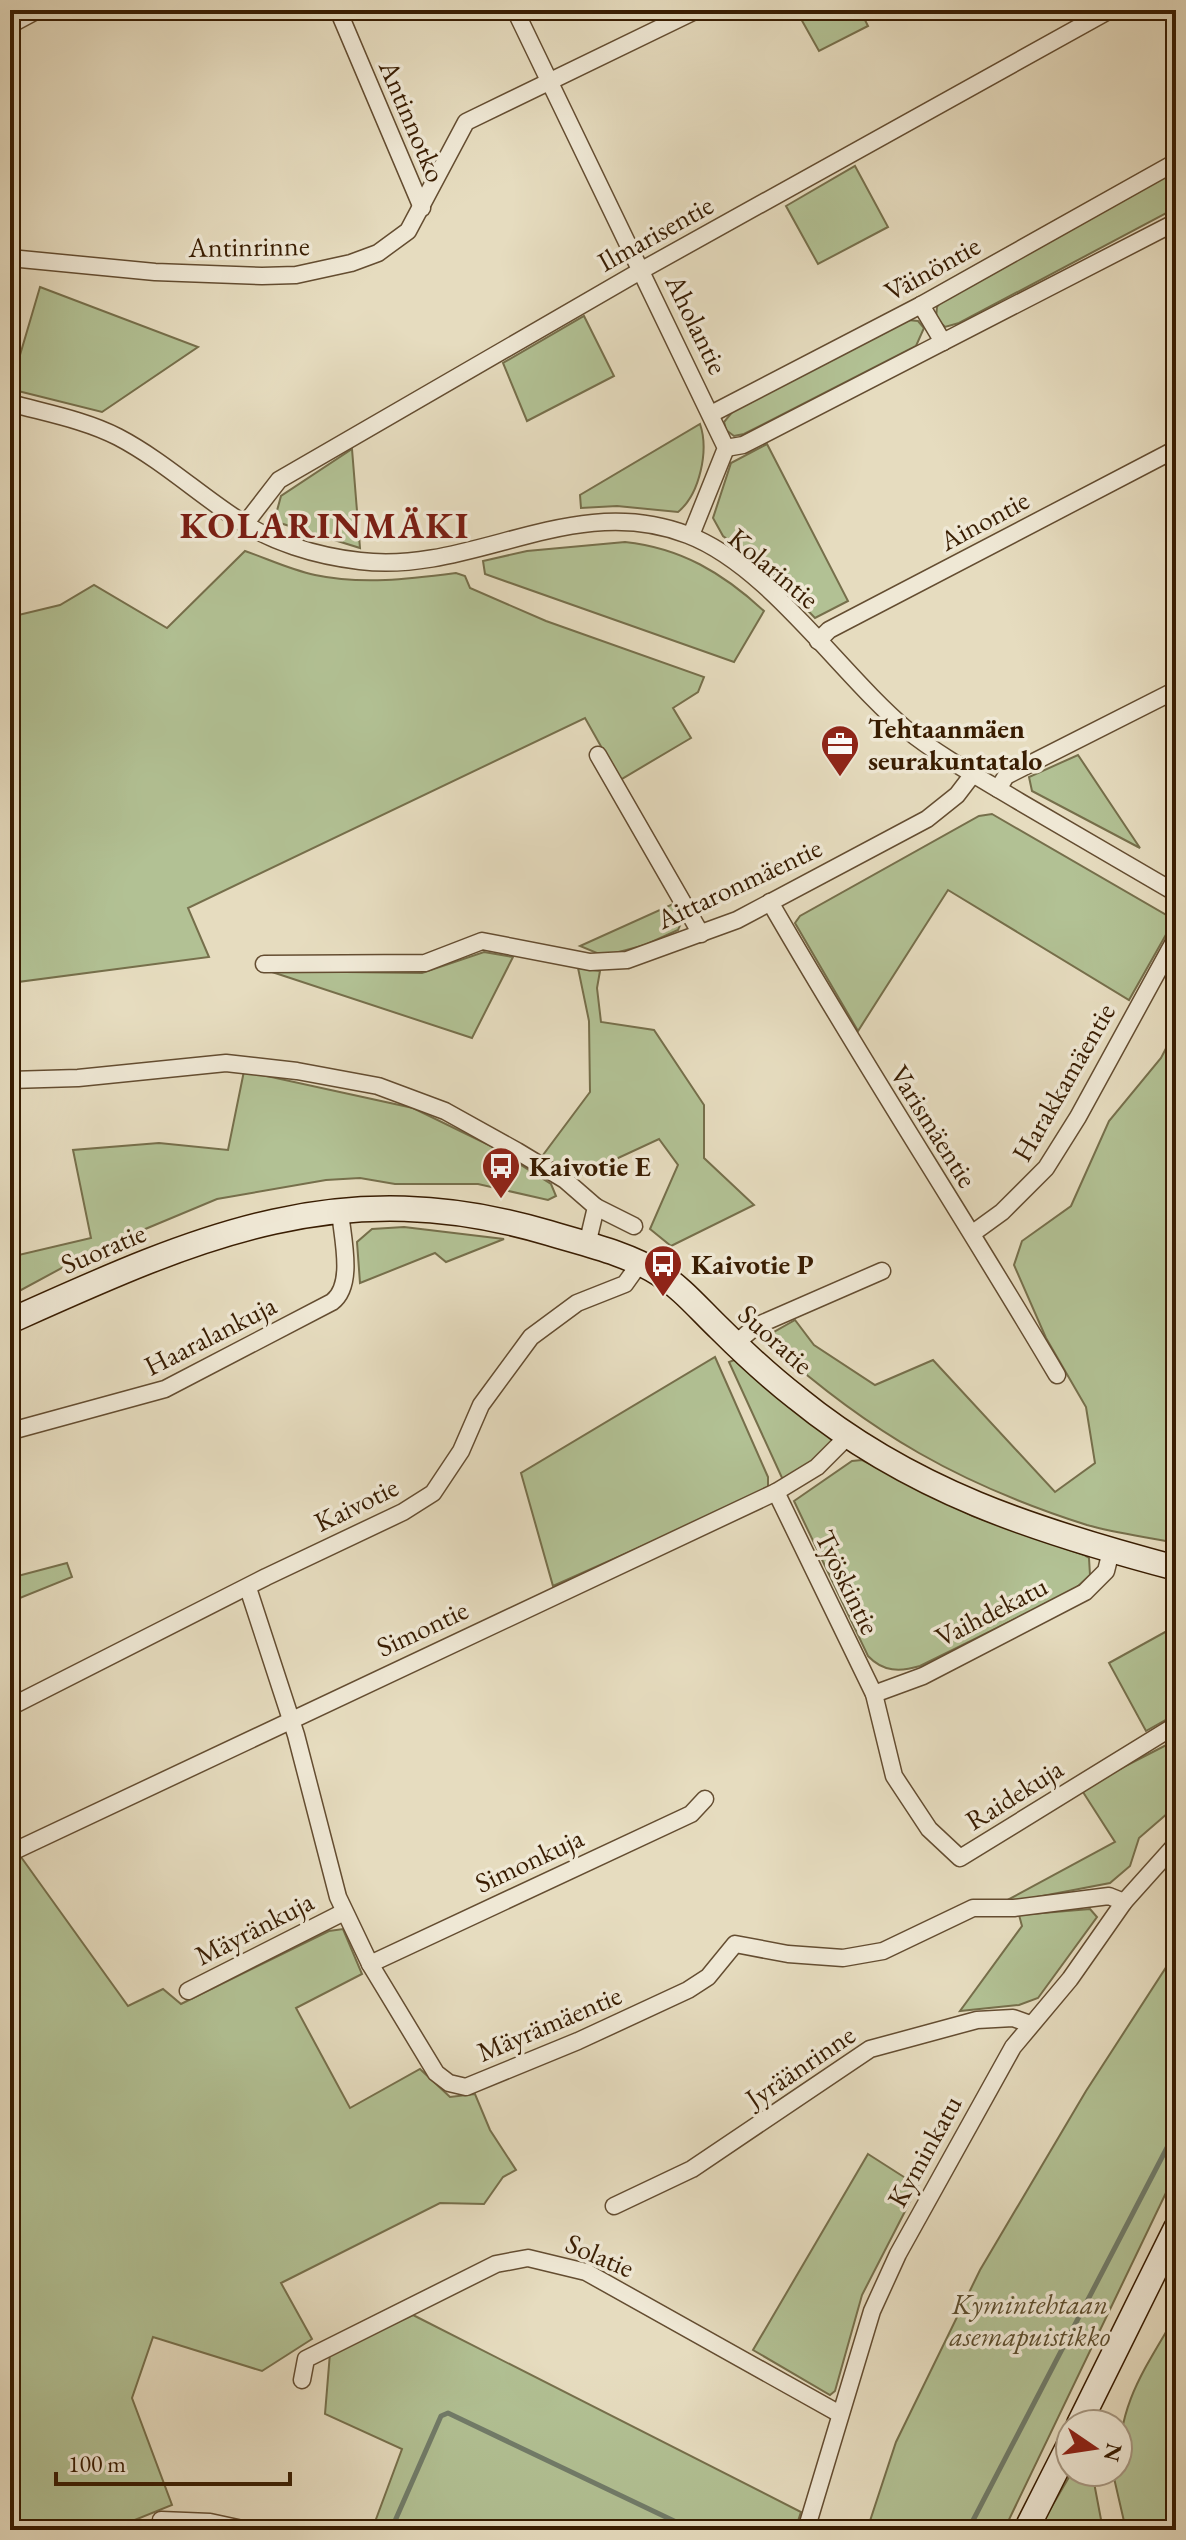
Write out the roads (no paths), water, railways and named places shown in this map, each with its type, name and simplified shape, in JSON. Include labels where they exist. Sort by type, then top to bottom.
[{"type":"street","points":[[10,25],[38,10]]},
{"type":"street","name":"Antinnotko","points":[[338,10],[422,208]]},
{"type":"street","name":"Aholantie","points":[[515,10],[726,448]]},
{"type":"street","name":"Antinrinne","points":[[10,258],[155,272],[296,275],[325,270],[378,253],[408,231],[466,122],[697,10]]},
{"type":"street","name":"Ilmarisentie","points":[[245,524],[279,480],[642,270],[1110,10]]},
{"type":"street","name":"Väinöntie","points":[[711,414],[921,305],[1176,162]]},
{"type":"street","points":[[691,535],[726,448],[743,445],[1176,222]]},
{"type":"street","points":[[921,305],[943,342]]},
{"type":"street","name":"Kolarintie","points":[[11,406],[119,437],[245,524],[318,553],[360,561],[394,562],[444,555],[557,526],[604,520],[655,526],[691,535],[719,551],[761,585],[905,728],[973,774],[1176,893]]},
{"type":"street","name":"Ainontie","points":[[818,641],[829,630],[1176,449]]},
{"type":"street","points":[[998,789],[1006,776],[1176,690]]},
{"type":"street","points":[[598,755],[701,934]]},
{"type":"street","name":"Aittaronmäentie","points":[[264,964],[425,963],[482,941],[575,960],[614,962],[701,934],[770,902],[927,819],[957,795],[973,774]]},
{"type":"street","name":"Varismäentie","points":[[770,902],[901,1123],[973,1233],[1057,1375]]},
{"type":"street","name":"Harakkamäentie","points":[[973,1233],[1002,1212],[1046,1168],[1078,1117],[1176,938]]},
{"type":"street","points":[[10,1080],[78,1078],[226,1063],[297,1071],[378,1086],[445,1111],[565,1180],[596,1207],[634,1226]]},
{"type":"street","points":[[587,1245],[596,1207]]},
{"type":"street","name":"Suoratie","points":[[10,1321],[193,1242],[276,1219],[340,1211],[405,1210],[470,1216],[525,1226],[640,1263],[675,1285],[735,1344],[847,1437],[932,1487],[1006,1518],[1176,1568]]},
{"type":"street","name":"Haaralankuja","points":[[15,1430],[165,1389],[332,1302],[341,1294],[345,1280],[340,1211]]},
{"type":"street","name":"Kaivotie","points":[[14,1705],[266,1577],[403,1512],[433,1493],[461,1451],[481,1405],[531,1337],[577,1303],[625,1284],[640,1263]]},
{"type":"street","points":[[735,1344],[756,1326],[882,1271]]},
{"type":"street","name":"Simontie","points":[[10,1853],[290,1718],[776,1492],[817,1467],[847,1437]]},
{"type":"street","name":"Työskintie","points":[[776,1492],[874,1694]]},
{"type":"street","name":"Vaihdekatu","points":[[874,1694],[923,1676],[1085,1592],[1106,1571],[1111,1551]]},
{"type":"street","name":"Mäyrämäentie","points":[[248,1588],[290,1718],[344,1912],[370,1964],[436,2073],[449,2083],[466,2087],[578,2041],[688,1990],[708,1977],[735,1944],[788,1954],[843,1958],[883,1951],[973,1908],[1014,1908],[1109,1896],[1124,1902]]},
{"type":"street","name":"Raidekuja","points":[[874,1694],[894,1776],[929,1829],[960,1858],[1176,1725]]},
{"type":"street","name":"Simonkuja","points":[[370,1964],[691,1814],[705,1799]]},
{"type":"street","name":"Kyminkatu","points":[[806,2530],[838,2413],[872,2311],[898,2254],[998,2069],[1030,2024],[1076,1971],[1124,1902],[1176,1844]]},
{"type":"street","name":"Mäyränkuja","points":[[188,1991],[344,1912]]},
{"type":"street","name":"Jyräänrinne","points":[[614,2206],[703,2162],[870,2049],[977,2020],[1013,2018],[1030,2024]]},
{"type":"street","points":[[1087,2408],[1176,2228]]},
{"type":"street","name":"Solatie","points":[[302,2380],[306,2359],[496,2264],[528,2258],[586,2272],[838,2413]]},
{"type":"street","points":[[1026,2530],[1054,2475]]},
{"type":"street","points":[[161,2520],[210,2522],[247,2530]]},
{"type":"waterway","points":[[968,2530],[1171,2140]]},
{"type":"waterway","points":[[391,2530],[441,2416],[448,2413],[693,2530]]},
{"type":"place","name":"Tehtaanmäen seurakuntatalo","points":[[840,778]]},
{"type":"place","name":"Kaivotie E","points":[[501,1200]]},
{"type":"place","name":"Kaivotie P","points":[[663,1298]]},
{"type":"district","name":"KOLARINMÄKI","points":[[325,525]]},
{"type":"park label","name":"Kymintehtaan asemapuistikko","points":[[1030,2320]]}]
